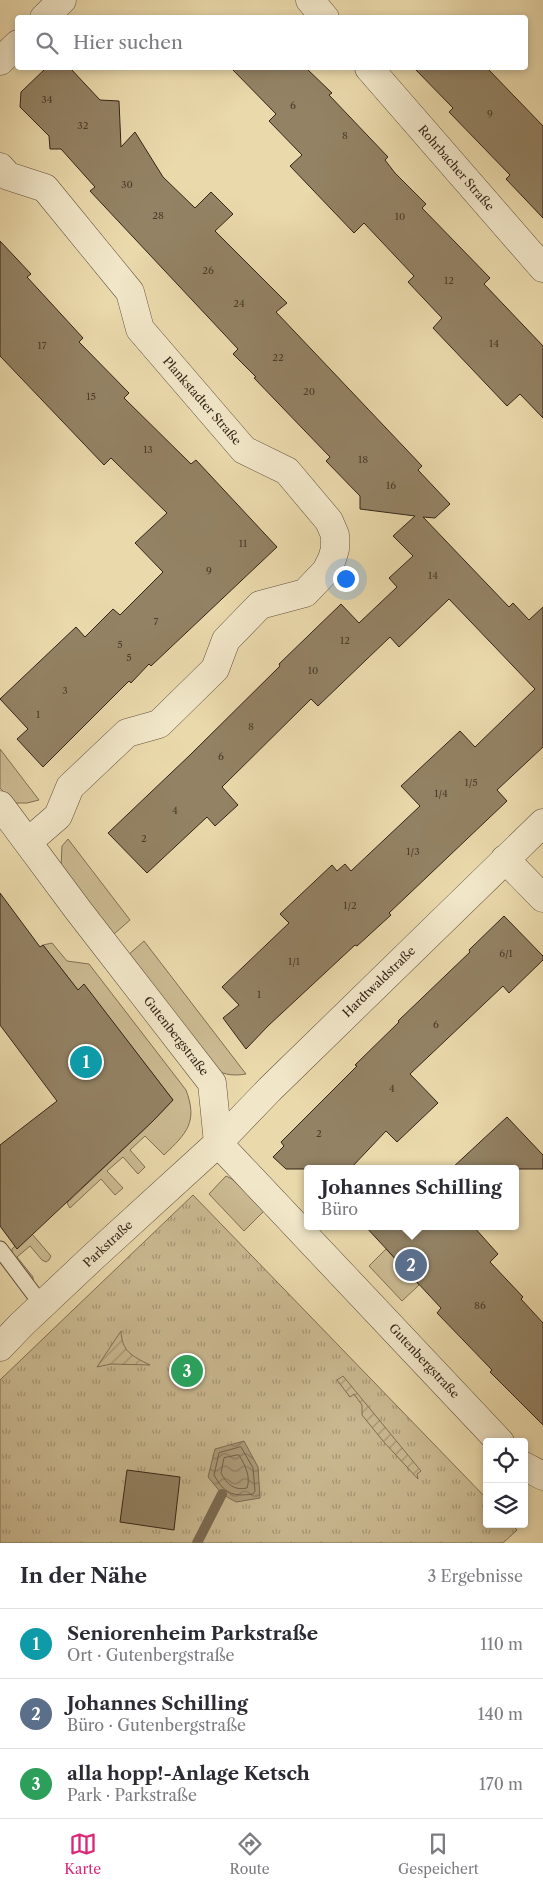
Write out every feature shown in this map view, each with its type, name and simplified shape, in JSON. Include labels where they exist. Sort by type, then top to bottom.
[{"type":"street","points":[[47,15],[62,0]]},
{"type":"street","points":[[310,0],[322,15]]},
{"type":"street","points":[[0,61],[15,47]]},
{"type":"street","name":"Rohrbacher Straße","points":[[371,70],[543,268]]},
{"type":"street","name":"Plankstadter Straße","points":[[0,167],[8,176],[45,188],[130,292],[140,329],[244,450],[287,471],[329,521],[335,535],[335,549],[326,571],[305,593],[260,605],[226,640],[215,669],[159,724],[127,733],[70,787],[58,816],[28,842]]},
{"type":"street","name":"Gutenbergstraße","points":[[0,805],[212,1083],[218,1143],[496,1438]]},
{"type":"street","name":"Hardtwaldstraße","points":[[218,1143],[270,1089],[543,823]]},
{"type":"street","points":[[505,859],[543,898]]},
{"type":"street","name":"Parkstraße","points":[[0,1347],[42,1305],[218,1143]]},
{"type":"street","points":[[528,1468],[543,1476]]},
{"type":"lane","points":[[0,1249],[42,1305]]},
{"type":"green space","points":[[0,749],[39,800],[27,803],[14,803],[0,788]]},
{"type":"green space","points":[[68,839],[130,920],[114,934],[61,868],[62,846]]},
{"type":"green space","points":[[144,941],[246,1074],[230,1075],[215,1070],[127,956]]},
{"type":"green space","points":[[52,943],[67,961],[89,964],[186,1090],[191,1111],[188,1126],[184,1133],[164,1155],[145,1136],[130,1150],[145,1167],[138,1174],[123,1157],[107,1171],[123,1188],[115,1195],[101,1179],[70,1208],[67,1203],[173,1100],[84,985],[78,990],[43,945]]},
{"type":"green space","points":[[226,1176],[232,1179],[264,1211],[244,1231],[209,1194]]},
{"type":"green space","points":[[193,1195],[483,1495],[483,1528],[515,1528],[517,1530],[503,1543],[0,1543],[0,1380]]},
{"type":"green space","points":[[32,1234],[51,1256],[46,1262],[30,1246],[17,1257],[33,1277],[33,1282],[12,1255],[12,1249],[15,1246],[18,1248]]},
{"type":"green space","points":[[386,1249],[419,1285],[402,1301],[369,1266]]},
{"type":"green space","points":[[121,1331],[123,1344],[126,1349],[138,1359],[150,1365],[111,1364],[97,1367]]},
{"type":"green space","points":[[343,1376],[421,1471],[417,1474],[418,1479],[362,1415],[362,1405],[354,1394],[350,1397],[337,1380]]},
{"type":"water","points":[[244,1441],[258,1467],[260,1498],[236,1502],[222,1494],[208,1477],[215,1449]]},
{"type":"building","points":[[44,70],[72,70],[100,100],[119,101],[121,147],[135,132],[163,177],[195,208],[211,192],[233,214],[215,231],[287,303],[276,312],[422,466],[418,470],[450,504],[435,518],[423,517],[509,607],[513,603],[529,620],[543,607],[543,747],[497,790],[507,801],[389,913],[391,915],[357,946],[355,945],[246,1049],[223,1018],[239,1005],[222,987],[289,923],[280,914],[332,865],[337,871],[345,864],[351,871],[420,806],[401,786],[460,731],[475,747],[535,689],[449,599],[399,647],[390,637],[318,706],[311,699],[222,787],[238,805],[215,826],[207,817],[147,873],[108,833],[190,755],[341,604],[359,623],[397,587],[389,578],[413,556],[393,536],[415,516],[360,509],[360,496],[326,461],[330,457],[233,354],[238,349],[90,191],[95,187],[61,149],[50,149],[49,136],[20,107],[21,92]]},
{"type":"building","points":[[233,70],[308,70],[332,93],[329,95],[388,157],[385,160],[395,173],[426,204],[422,208],[490,278],[484,284],[543,346],[543,418],[520,394],[507,406],[433,328],[442,318],[408,282],[414,276],[364,223],[354,233],[290,166],[302,155],[269,121],[276,114]]},
{"type":"building","points":[[416,70],[489,70],[543,126],[543,218],[506,179],[510,175],[449,112],[453,108]]},
{"type":"building","points":[[0,241],[31,274],[27,277],[83,338],[79,342],[129,393],[124,398],[191,464],[196,460],[277,547],[151,666],[149,664],[131,683],[129,681],[43,767],[17,739],[28,729],[0,699],[76,627],[85,637],[113,609],[120,615],[163,572],[135,543],[167,513],[111,458],[104,465],[0,356]]},
{"type":"building","points":[[0,893],[40,947],[43,945],[78,990],[84,984],[173,1100],[17,1249],[0,1226],[0,1145],[57,1101],[0,1025]]},
{"type":"building","points":[[504,916],[543,956],[543,960],[509,993],[503,986],[410,1074],[438,1103],[397,1142],[386,1131],[354,1165],[304,1165],[304,1169],[286,1169],[273,1157],[284,1146],[281,1142],[357,1066],[355,1065],[398,1021],[470,952],[469,950]]},
{"type":"building","points":[[507,1117],[543,1155],[543,1169],[519,1169],[519,1165],[455,1165]]},
{"type":"building","points":[[369,1230],[477,1230],[498,1254],[490,1262],[523,1297],[521,1299],[543,1323],[543,1425],[490,1372],[492,1370],[437,1313],[441,1308]]},
{"type":"building","points":[[127,1470],[180,1477],[174,1530],[120,1522]]},
{"type":"waterway","points":[[197,1543],[222,1494]]},
{"type":"place","name":"Seniorenheim Parkstraße","points":[[86,1062]]},
{"type":"place","name":"Johannes Schilling","points":[[411,1265]]},
{"type":"place","name":"alla hopp!-Anlage Ketsch","points":[[187,1371]]}]
